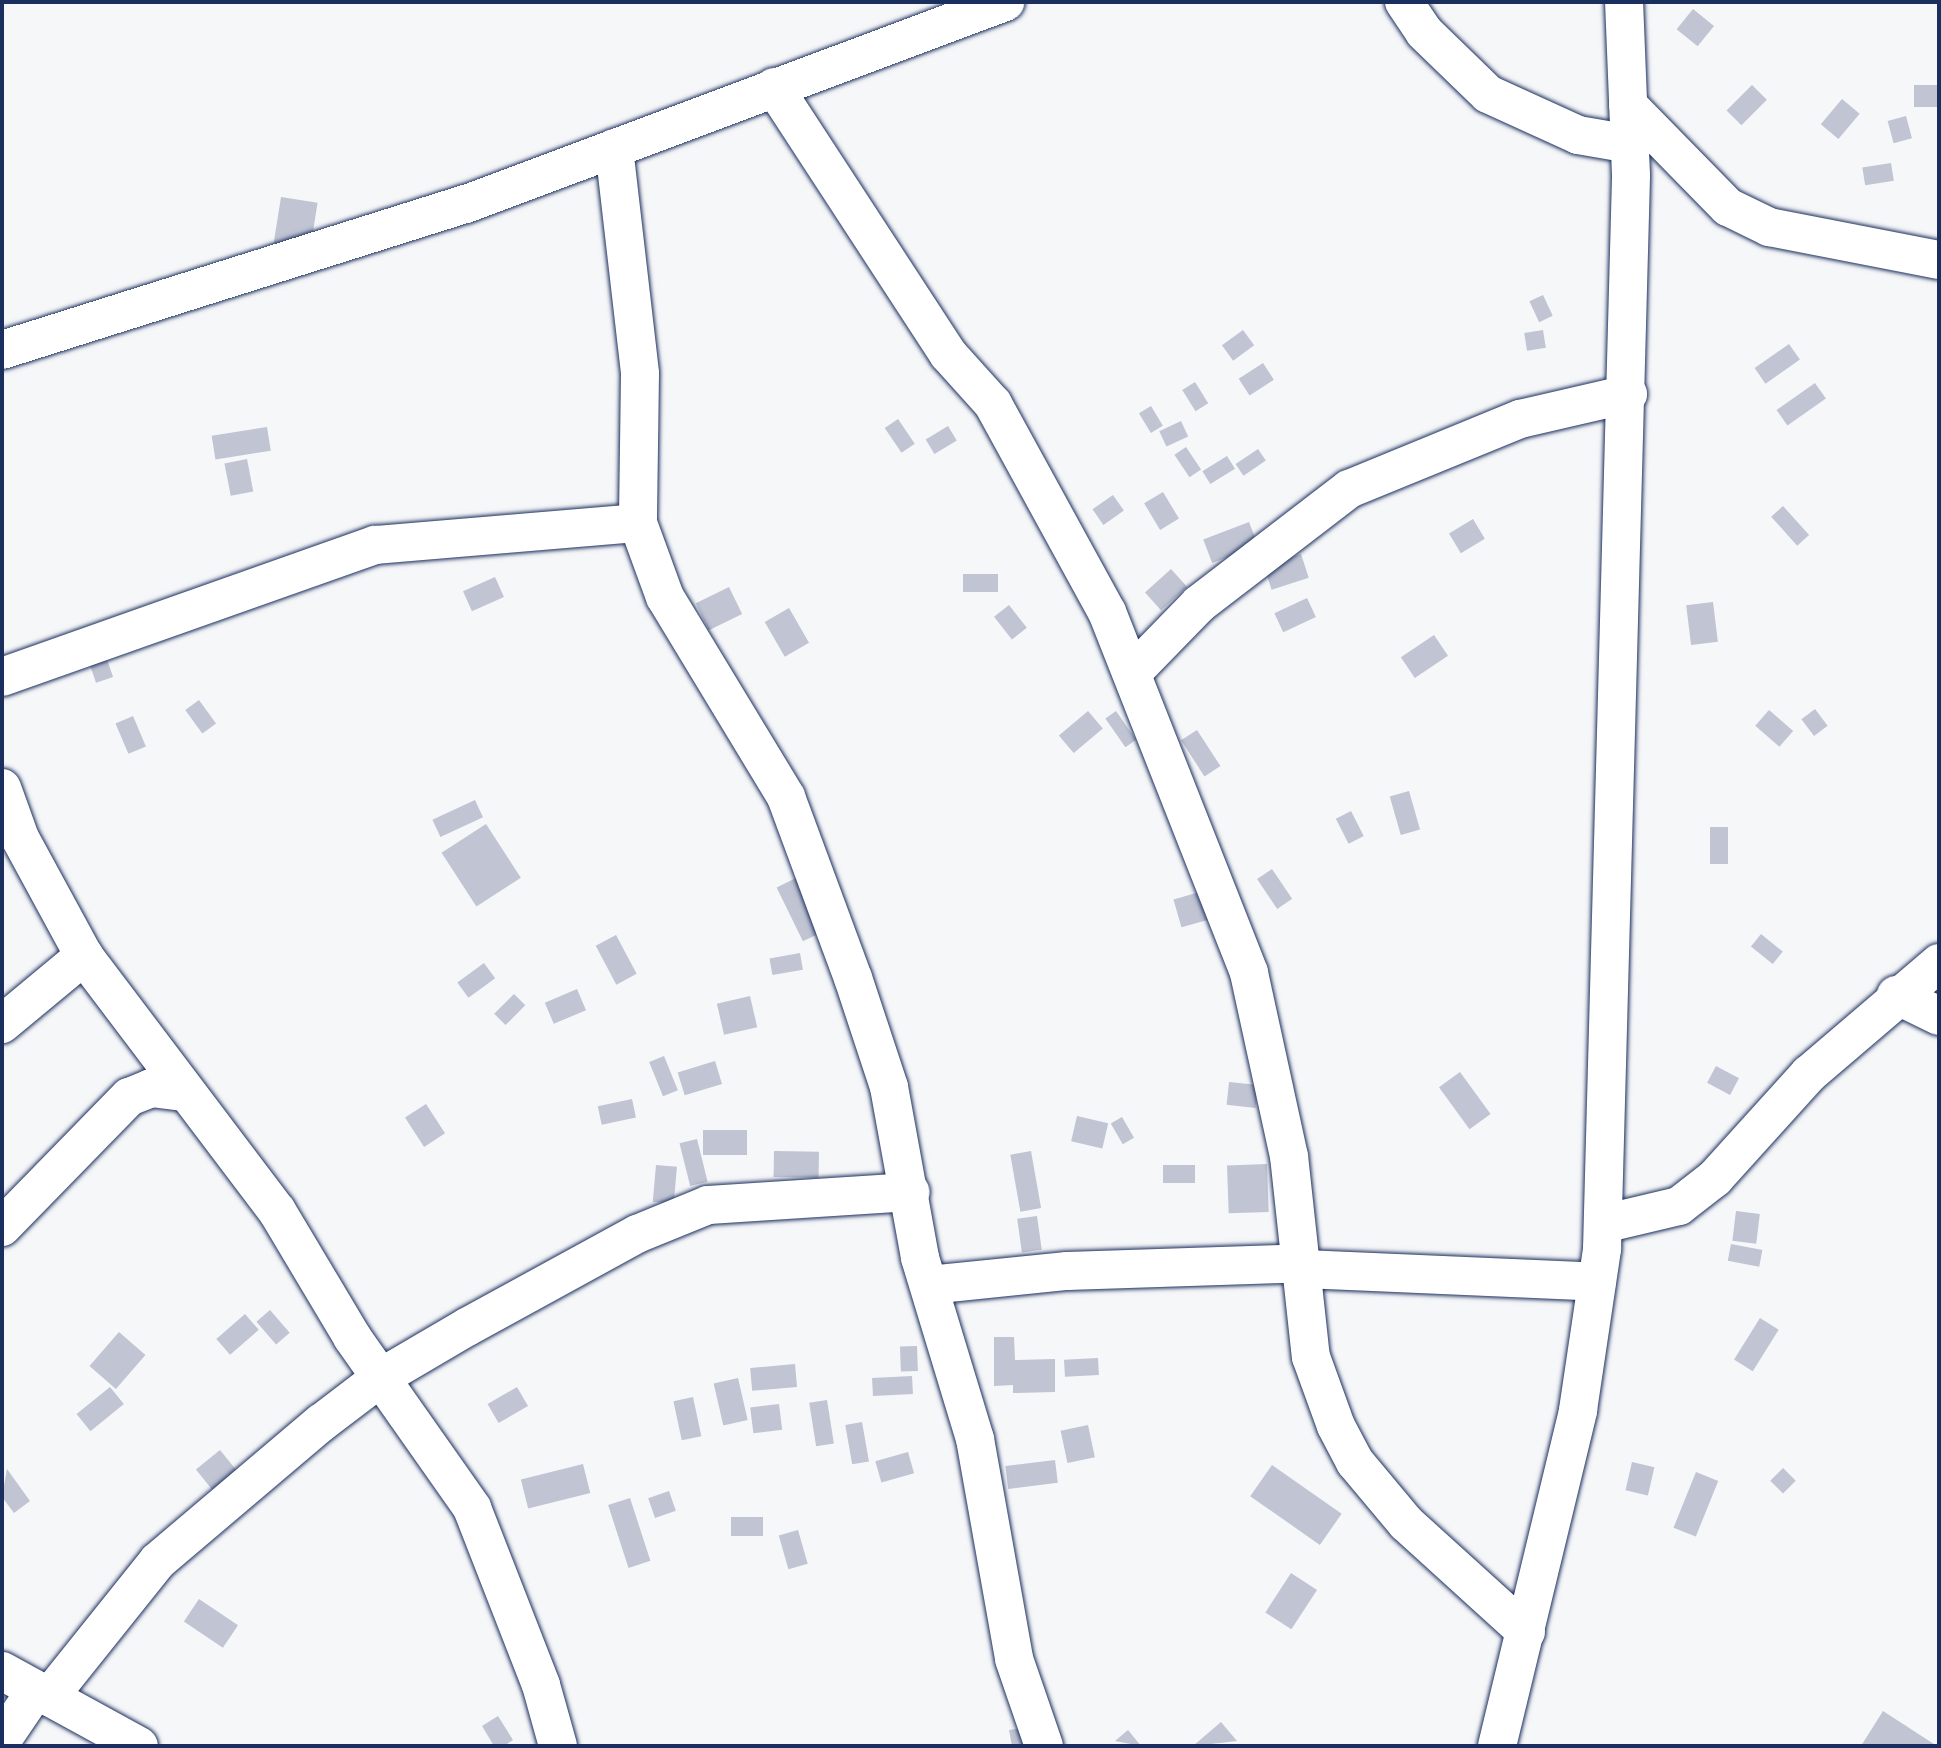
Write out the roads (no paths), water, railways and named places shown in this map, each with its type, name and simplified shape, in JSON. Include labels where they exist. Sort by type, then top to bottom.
[{"type":"street","points":[[2,350],[243,278],[614,148],[1005,2]]},
{"type":"street","points":[[1404,2],[1424,32],[1488,94],[1578,135],[1630,144]]},
{"type":"street","points":[[1497,1746],[1578,1410],[1603,1224],[1628,394],[1630,144],[1626,4]]},
{"type":"street","points":[[774,87],[948,354],[993,404],[1107,612],[1249,973],[1275,1078],[1305,1266],[1311,1357],[1355,1462],[1453,1571],[1526,1632]]},
{"type":"street","points":[[1628,105],[1728,207],[1769,227],[1935,257]]},
{"type":"street","points":[[614,148],[640,374],[638,523],[665,597],[786,797],[889,1087],[929,1285],[975,1439],[1014,1659],[1044,1746]]},
{"type":"street","points":[[1132,673],[1199,604],[1349,489],[1419,456],[1520,419],[1628,394]]},
{"type":"street","points":[[2,677],[106,635],[375,545],[638,523]]},
{"type":"street","points":[[2,788],[20,838],[84,956],[277,1211],[380,1378],[431,1441],[472,1508],[541,1685],[558,1746]]},
{"type":"street","points":[[2,1024],[84,956]]},
{"type":"street","points":[[1603,1224],[1679,1206],[1715,1178],[1809,1074],[1896,995],[1939,963]]},
{"type":"street","points":[[1896,995],[1939,1016]]},
{"type":"street","points":[[2,1227],[129,1097],[151,1088],[185,1092]]},
{"type":"street","points":[[2,1740],[158,1561],[380,1378],[637,1234],[708,1205],[911,1192]]},
{"type":"street","points":[[929,1285],[1067,1271],[1305,1266],[1597,1282]]},
{"type":"street","points":[[2,1671],[139,1746]]}]
